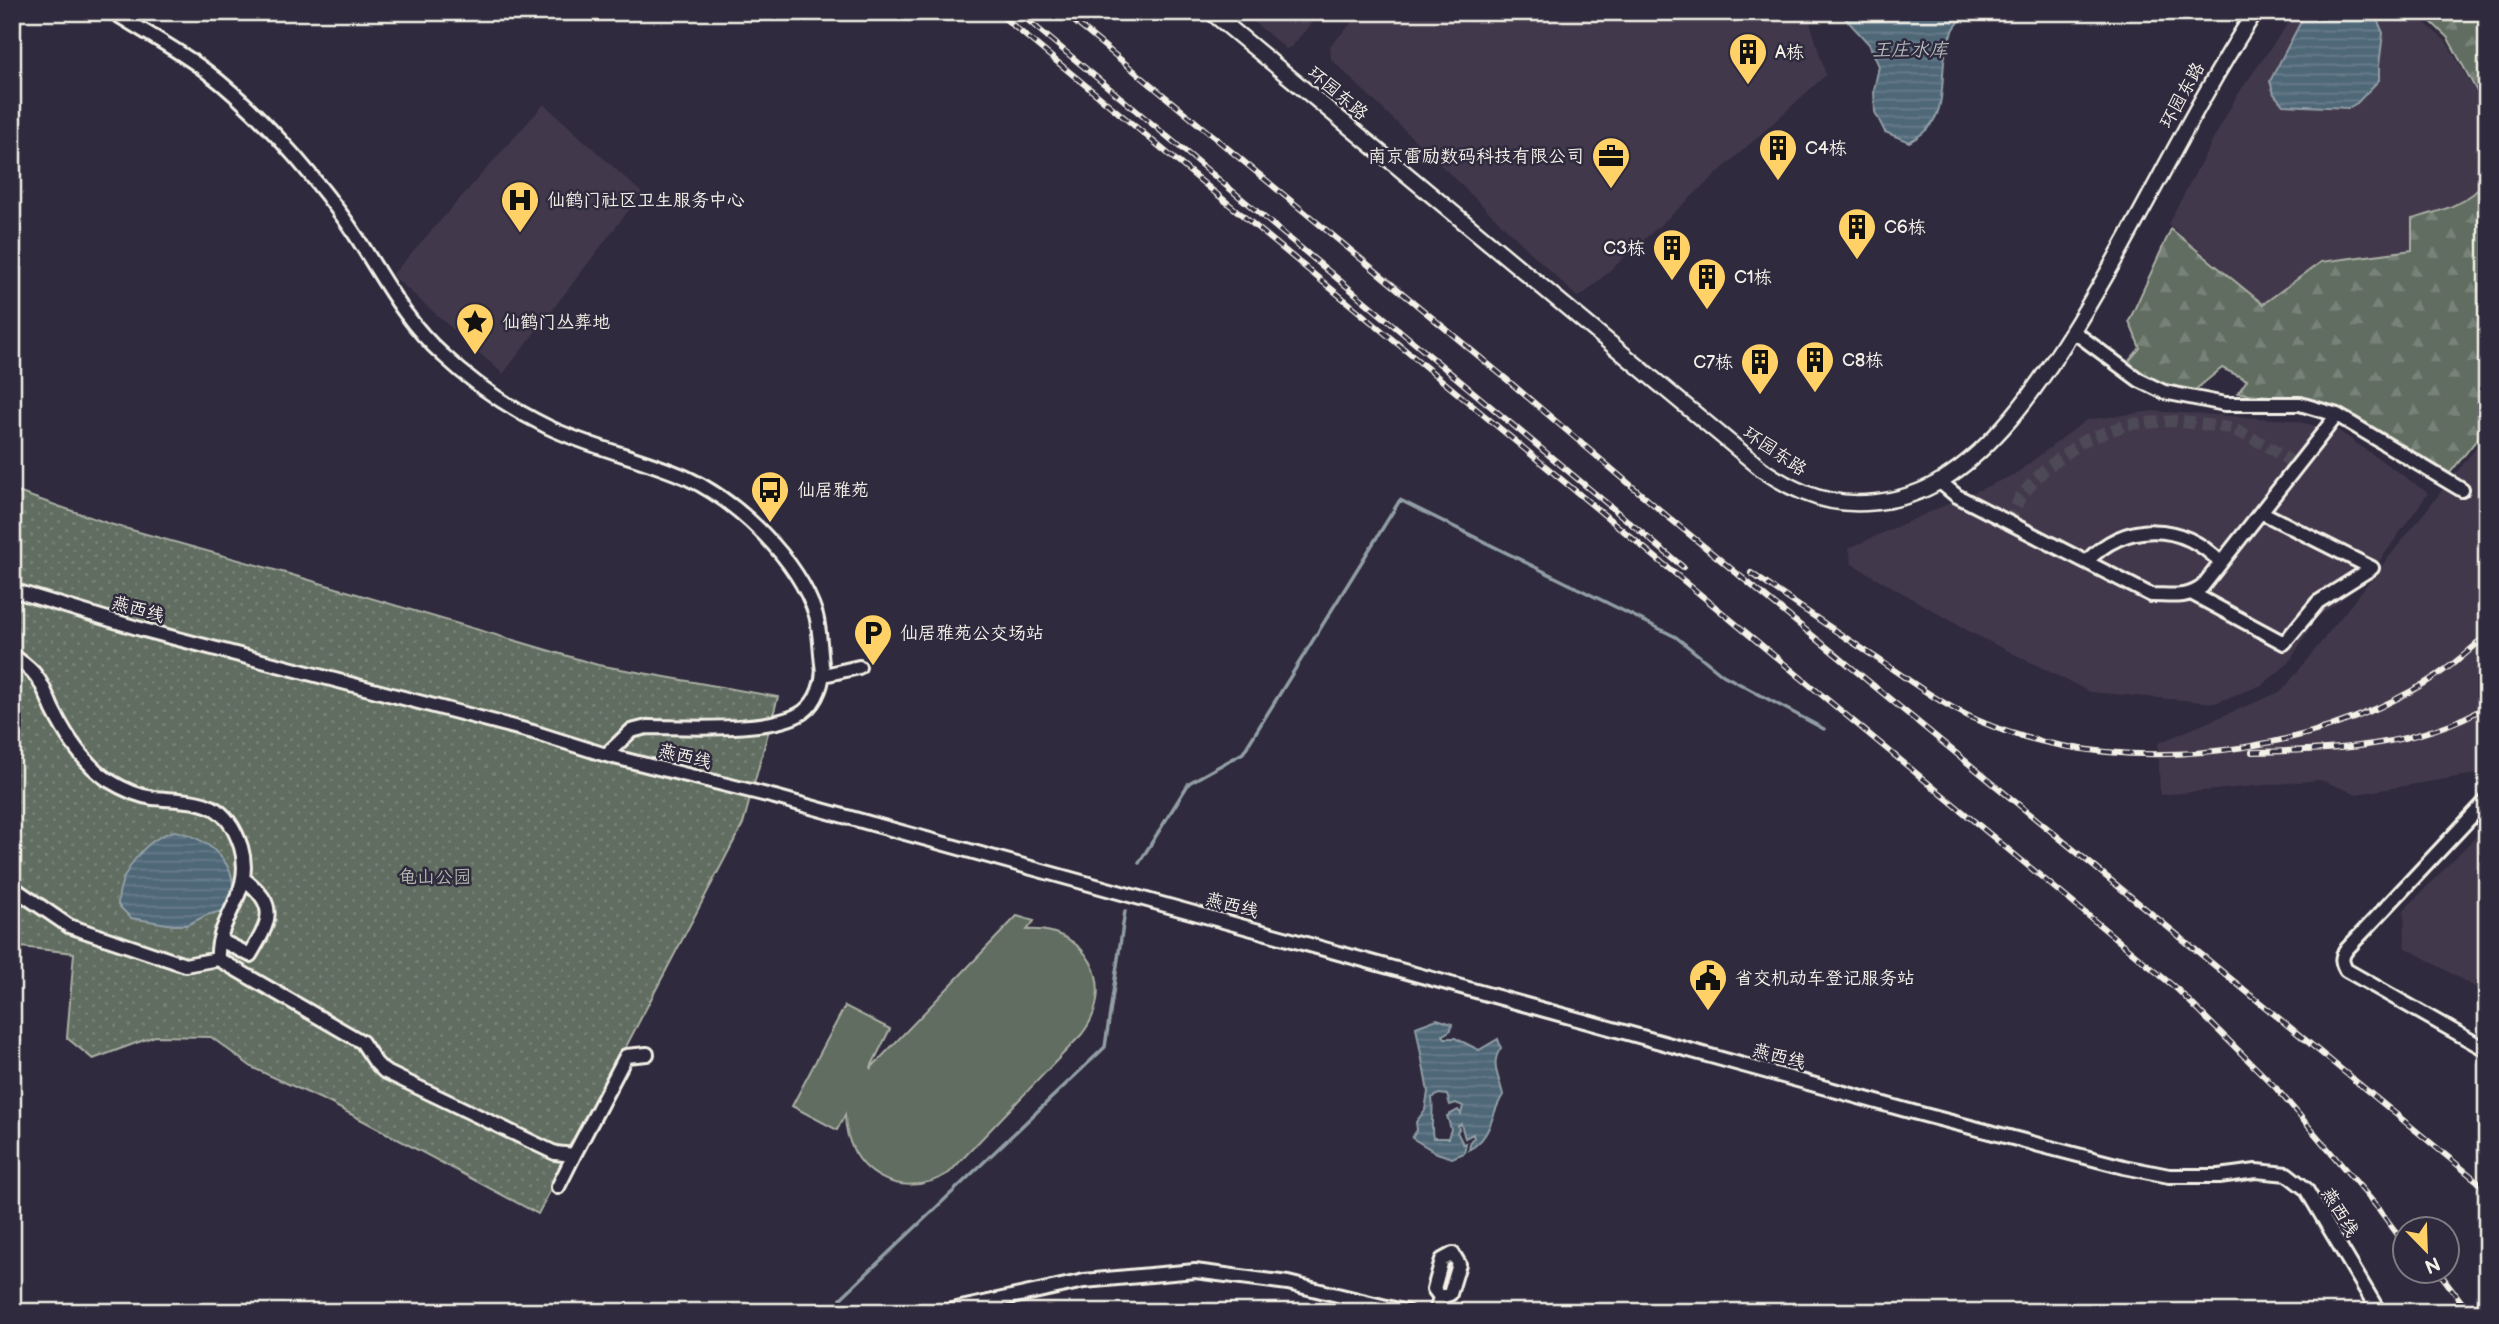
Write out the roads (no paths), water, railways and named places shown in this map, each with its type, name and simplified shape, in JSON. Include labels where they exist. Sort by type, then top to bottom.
[{"type":"street","points":[[113,12],[205,70],[247,107],[311,176],[345,219],[400,307],[442,354],[492,395],[550,428],[685,477],[733,506],[761,529],[797,578],[816,616],[824,675],[819,691],[805,711],[785,720],[743,725],[646,727],[631,731],[606,755]]},
{"type":"street","name":"环园东路","points":[[1211,12],[1763,470],[1807,494],[1834,501],[1862,503],[1889,500],[1940,482],[1963,467],[2015,412],[2043,376],[2099,290],[2208,87],[2255,12]]},
{"type":"street","points":[[2073,331],[2139,380],[2164,392],[2225,404],[2300,404],[2337,415],[2462,490]]},
{"type":"street","points":[[2193,594],[2202,587],[2337,415]]},
{"type":"street","points":[[1940,482],[1957,496],[2151,595],[2193,594],[2284,643],[2318,602],[2372,568],[2261,512]]},
{"type":"street","points":[[2086,562],[2114,540],[2148,531],[2183,536],[2204,547],[2221,563]]},
{"type":"street","name":"燕西线","points":[[12,590],[144,630],[533,732],[606,755],[775,797],[1913,1112],[2124,1167],[2169,1176],[2219,1176],[2256,1171],[2287,1174],[2306,1189],[2379,1312]]},
{"type":"street","points":[[12,655],[36,675],[65,732],[93,769],[109,781],[132,792],[150,797],[203,802],[227,818],[241,848],[244,878],[241,893],[217,946],[218,959]]},
{"type":"street","points":[[824,675],[859,667]]},
{"type":"street","points":[[2487,800],[2342,956],[2346,970],[2487,1050]]},
{"type":"street","points":[[220,940],[250,955],[267,927],[264,896],[244,878]]},
{"type":"street","points":[[12,887],[69,926],[185,965],[218,959],[362,1042],[384,1071],[555,1153],[574,1155]]},
{"type":"street","points":[[558,1187],[626,1056],[648,1054]]},
{"type":"street","points":[[943,1312],[1084,1280],[1195,1271],[1288,1283],[1407,1312]]},
{"type":"street","points":[[1436,1312],[1440,1297]]},
{"type":"street","points":[[805,1311],[811,1312]]},
{"type":"water","name":"王庄水库","points":[[1845,12],[1969,12],[1955,27],[1947,45],[1940,106],[1935,119],[1925,131],[1909,142],[1885,132],[1875,112],[1874,90],[1879,66],[1869,44],[1844,17]]},
{"type":"water","points":[[2306,12],[2374,12],[2383,33],[2379,80],[2357,103],[2348,108],[2283,105],[2274,94],[2270,81]]},
{"type":"water","points":[[175,831],[197,838],[217,852],[230,872],[233,883],[230,901],[225,910],[187,925],[131,918],[118,905],[119,893],[128,870],[153,841]]},
{"type":"water","points":[[1437,1019],[1452,1024],[1451,1030],[1443,1035],[1445,1038],[1455,1038],[1479,1050],[1498,1039],[1501,1048],[1496,1060],[1496,1071],[1503,1095],[1487,1132],[1469,1150],[1473,1134],[1465,1138],[1461,1124],[1458,1126],[1457,1132],[1463,1144],[1466,1143],[1464,1153],[1452,1158],[1437,1153],[1412,1138],[1417,1130],[1416,1122],[1425,1110],[1428,1092],[1416,1027]],"holes":[[[1439,1094],[1447,1095],[1450,1105],[1456,1103],[1463,1106],[1461,1114],[1458,1110],[1447,1116],[1451,1129],[1448,1138],[1433,1138],[1432,1098]]]},
{"type":"waterway","points":[[1139,863],[1189,783],[1243,753],[1400,500],[1676,637],[1723,675],[1824,729]]},
{"type":"waterway","points":[[841,1298],[1105,1047],[1125,911]]},
{"type":"tunnel","points":[[2009,523],[2020,497],[2044,470],[2083,441],[2128,424],[2175,421],[2231,428],[2264,444],[2297,466]]},
{"type":"railway","points":[[997,12],[2178,990],[2276,1088],[2390,1224]]},
{"type":"railway","points":[[1018,12],[1683,567]]},
{"type":"railway","points":[[1063,12],[1505,378],[1667,516],[2487,1189]]},
{"type":"railway","points":[[1751,573],[1914,684],[1964,714],[2037,740],[2104,752],[2174,754],[2244,747],[2314,732],[2379,707],[2437,675],[2487,634]]},
{"type":"railway","points":[[2252,752],[2373,744],[2432,731],[2487,706]]},
{"type":"railway","points":[[2450,1286],[2469,1312]]},
{"type":"place","name":"A栋","points":[[1748,86]]},
{"type":"place","name":"C4栋","points":[[1778,182]]},
{"type":"place","name":"南京雷励数码科技有限公司","points":[[1611,190]]},
{"type":"place","name":"仙鹤门社区卫生服务中心","points":[[520,234]]},
{"type":"place","name":"C6栋","points":[[1857,261]]},
{"type":"place","name":"C3栋","points":[[1672,282]]},
{"type":"place","name":"C1栋","points":[[1707,311]]},
{"type":"place","name":"仙鹤门丛葬地","points":[[475,356]]},
{"type":"place","name":"C8栋","points":[[1815,394]]},
{"type":"place","name":"C7栋","points":[[1760,396]]},
{"type":"place","name":"仙居雅苑","points":[[770,524]]},
{"type":"place","name":"仙居雅苑公交场站","points":[[873,667]]},
{"type":"place","name":"省交机动车登记服务站","points":[[1708,1012]]},
{"type":"park label","name":"龟山公园","points":[[435,877]]}]
